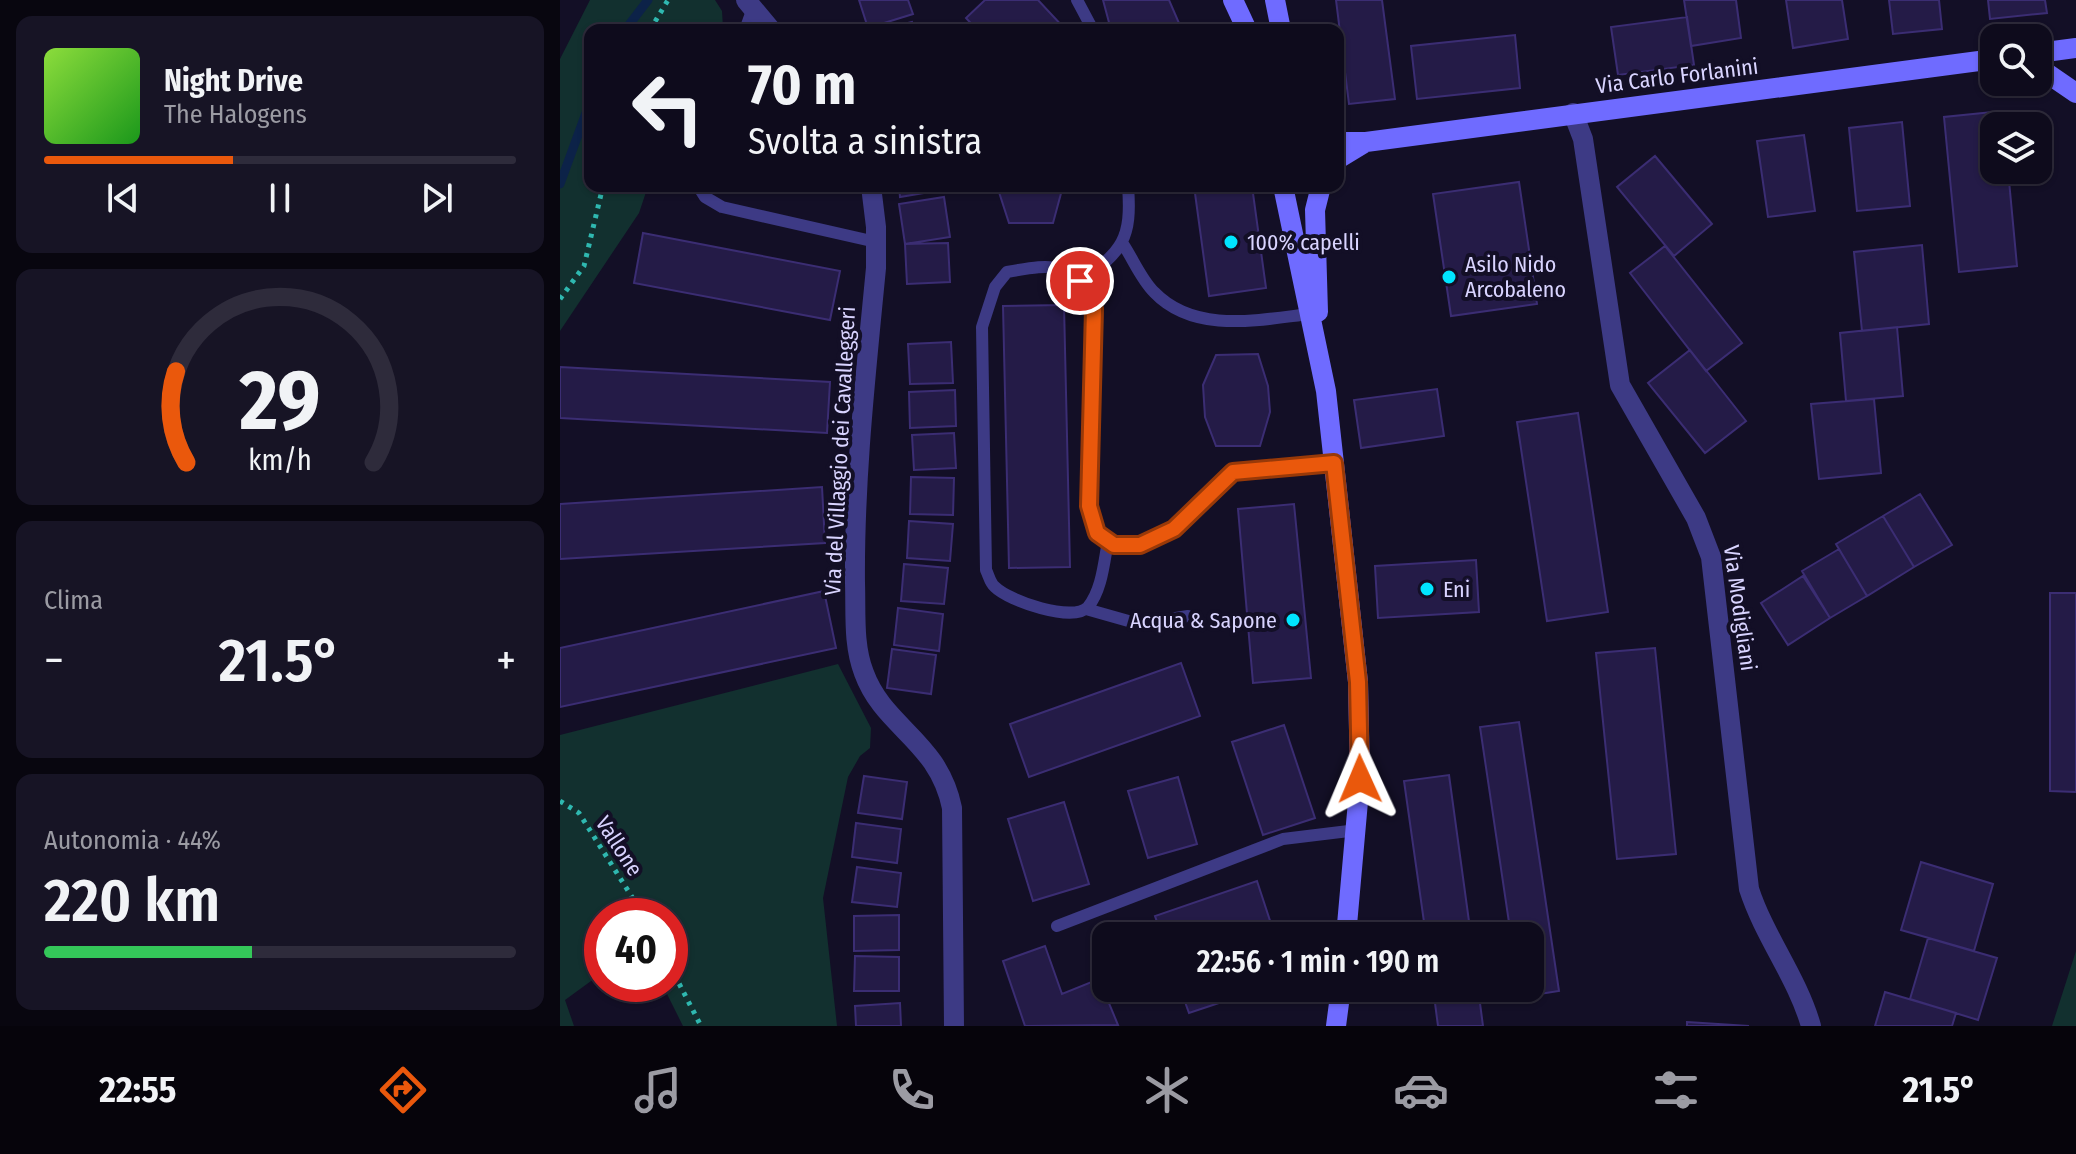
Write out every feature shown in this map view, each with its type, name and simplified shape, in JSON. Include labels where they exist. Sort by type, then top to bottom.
[{"type":"street","points":[[1233,0],[1244,24]]},
{"type":"street","points":[[1275,0],[1280,24]]},
{"type":"street","points":[[750,4],[766,24]]},
{"type":"street","points":[[2052,51],[2076,48]]},
{"type":"street","name":"Via Carlo Forlanini","points":[[1344,142],[1366,142],[1980,61]]},
{"type":"street","points":[[2052,77],[2076,93]]},
{"type":"street","name":"Via Modigliani","points":[[1573,113],[1583,139],[1620,385],[1701,526],[1711,557],[1749,889],[1758,917],[1802,993],[1811,1026]]},
{"type":"street","name":"Via Carlo Forlanini","points":[[1344,155],[1366,142]]},
{"type":"street","name":"Via del Villaggio dei Cavalleggeri","points":[[872,192],[876,242],[855,550],[856,635],[863,672],[872,690],[912,734],[947,784],[952,808],[954,1026]]},
{"type":"street","points":[[1284,192],[1319,352]]},
{"type":"street","points":[[1320,192],[1315,210],[1319,352],[1358,682],[1360,779],[1347,922]]},
{"type":"street","points":[[1336,1026],[1339,1002]]},
{"type":"lane","points":[[1077,0],[1090,24]]},
{"type":"lane","points":[[746,24],[750,4]]},
{"type":"lane","points":[[702,192],[722,207],[876,242]]},
{"type":"lane","points":[[1080,281],[1107,262],[1123,244],[1130,228],[1128,192]]},
{"type":"lane","points":[[1123,244],[1154,292],[1174,307],[1202,320],[1309,314]]},
{"type":"lane","points":[[1108,541],[1095,595],[1086,609],[1076,614],[1034,607],[1007,596],[992,585],[986,570],[982,327],[995,287],[1007,272],[1045,265],[1063,270],[1080,281],[1094,309],[1089,506],[1097,533],[1108,541],[1127,547],[1159,539],[1194,511],[1233,472],[1334,463]]},
{"type":"lane","points":[[1086,609],[1139,624],[1188,616]]},
{"type":"lane","points":[[1057,926],[1283,839],[1357,830]]},
{"type":"path","points":[[654,24],[668,0]]},
{"type":"path","points":[[560,299],[584,266],[602,192]]},
{"type":"path","name":"Vallone","points":[[560,801],[579,813],[633,898]]},
{"type":"path","points":[[688,1001],[701,1026]]},
{"type":"green space","points":[[590,0],[715,0],[722,11],[723,24],[584,24],[584,192],[646,192],[639,213],[560,331],[560,59]]},
{"type":"green space","points":[[838,664],[871,728],[870,748],[860,756],[848,777],[823,898],[837,1026],[683,1026],[671,1002],[688,1002],[688,898],[584,898],[584,986],[565,1000],[574,1026],[560,1026],[560,735]]},
{"type":"green space","points":[[2076,951],[2076,1026],[2052,1026]]},
{"type":"building","points":[[859,0],[908,0],[913,14],[881,24],[867,24]]},
{"type":"building","points":[[985,0],[1038,0],[1060,24],[972,24],[966,18]]},
{"type":"building","points":[[1103,0],[1169,0],[1179,24],[1109,24]]},
{"type":"building","points":[[1336,0],[1382,0],[1395,99],[1349,104],[1344,64],[1344,24],[1339,24]]},
{"type":"building","points":[[1684,0],[1736,0],[1741,38],[1691,46]]},
{"type":"building","points":[[1786,0],[1842,0],[1848,39],[1793,48]]},
{"type":"building","points":[[1889,0],[1939,0],[1942,29],[1893,34]]},
{"type":"building","points":[[1988,0],[2045,0],[2047,13],[1990,19]]},
{"type":"building","points":[[1687,17],[1694,65],[1618,75],[1611,27]]},
{"type":"building","points":[[1515,35],[1520,88],[1417,99],[1411,46]]},
{"type":"building","points":[[1980,113],[1980,184],[2009,184],[2017,266],[1959,272],[1944,117]]},
{"type":"building","points":[[1902,122],[1910,206],[1857,211],[1849,128]]},
{"type":"building","points":[[1804,135],[1815,211],[1768,217],[1757,141]]},
{"type":"building","points":[[1655,156],[1712,224],[1674,256],[1617,187]]},
{"type":"building","points":[[1519,182],[1537,304],[1451,316],[1433,194]]},
{"type":"building","points":[[900,192],[930,192],[900,197]]},
{"type":"building","points":[[999,192],[1061,192],[1053,223],[1009,223]]},
{"type":"building","points":[[1195,192],[1253,192],[1266,288],[1209,296]]},
{"type":"building","points":[[944,197],[950,237],[905,244],[899,204]]},
{"type":"building","points":[[643,233],[840,271],[830,320],[634,283]]},
{"type":"building","points":[[948,243],[950,282],[907,284],[905,244]]},
{"type":"building","points":[[1922,245],[1929,324],[1862,331],[1854,252]]},
{"type":"building","points":[[1665,246],[1742,343],[1706,371],[1630,273]]},
{"type":"building","points":[[1064,305],[1070,567],[1009,568],[1003,306]]},
{"type":"building","points":[[1897,327],[1903,396],[1846,401],[1840,333]]},
{"type":"building","points":[[951,342],[953,383],[910,384],[908,344]]},
{"type":"building","points":[[1690,350],[1746,421],[1705,453],[1648,383]]},
{"type":"building","points":[[1258,354],[1268,386],[1270,412],[1260,446],[1216,446],[1205,417],[1203,385],[1216,355]]},
{"type":"building","points":[[560,367],[830,382],[827,433],[560,418]]},
{"type":"building","points":[[1437,389],[1444,436],[1361,448],[1354,400]]},
{"type":"building","points":[[955,390],[956,426],[910,428],[909,392]]},
{"type":"building","points":[[1874,399],[1881,473],[1819,479],[1811,404]]},
{"type":"building","points":[[1578,413],[1608,612],[1547,621],[1517,422]]},
{"type":"building","points":[[954,433],[956,468],[914,470],[912,435]]},
{"type":"building","points":[[911,477],[954,478],[953,515],[910,514]]},
{"type":"building","points":[[822,487],[825,543],[560,559],[560,504]]},
{"type":"building","points":[[1920,494],[1952,545],[1914,567],[1883,516]]},
{"type":"building","points":[[1294,504],[1311,678],[1253,683],[1238,509]]},
{"type":"building","points":[[1883,516],[1914,567],[1867,596],[1836,544]]},
{"type":"building","points":[[909,521],[953,524],[950,561],[907,558]]},
{"type":"building","points":[[1839,549],[1867,596],[1830,618],[1802,571]]},
{"type":"building","name":"Eni","points":[[1476,560],[1479,612],[1378,618],[1375,566]]},
{"type":"building","points":[[904,564],[948,568],[944,604],[901,601]]},
{"type":"building","points":[[1803,576],[1830,618],[1788,645],[1761,603]]},
{"type":"building","points":[[824,591],[836,648],[560,707],[560,648]]},
{"type":"building","points":[[2050,593],[2076,593],[2076,792],[2050,791]]},
{"type":"building","points":[[898,608],[943,614],[939,651],[894,645]]},
{"type":"building","points":[[1655,648],[1676,854],[1617,859],[1596,653]]},
{"type":"building","points":[[892,649],[936,655],[931,694],[887,688]]},
{"type":"building","points":[[1181,663],[1200,716],[1029,777],[1010,724]]},
{"type":"building","points":[[1519,722],[1559,991],[1544,993],[1544,922],[1509,922],[1480,727]]},
{"type":"building","points":[[1284,725],[1315,818],[1263,835],[1232,742]]},
{"type":"building","points":[[1449,775],[1469,922],[1424,922],[1404,781]]},
{"type":"building","points":[[864,776],[907,782],[902,819],[858,813]]},
{"type":"building","points":[[1178,777],[1197,844],[1148,858],[1128,791]]},
{"type":"building","points":[[1064,802],[1089,884],[1033,901],[1008,819]]},
{"type":"building","points":[[856,823],[901,829],[897,863],[852,857]]},
{"type":"building","points":[[1921,862],[1993,884],[1974,951],[1901,930]]},
{"type":"building","points":[[857,867],[901,873],[897,907],[852,902]]},
{"type":"building","points":[[1257,881],[1270,922],[1157,922],[1155,916]]},
{"type":"building","points":[[899,915],[899,950],[854,951],[854,916]]},
{"type":"building","points":[[1928,938],[1997,958],[1978,1020],[1910,999]]},
{"type":"building","points":[[1045,946],[1062,994],[1092,982],[1092,1002],[1108,1002],[1118,1025],[1025,1026],[1003,961]]},
{"type":"building","points":[[855,956],[899,957],[899,991],[854,991]]},
{"type":"building","points":[[1885,992],[1956,1013],[1952,1026],[1875,1026]]},
{"type":"building","points":[[1185,1002],[1222,1002],[1189,1013]]},
{"type":"building","points":[[1435,1002],[1480,1002],[1483,1026],[1438,1026]]},
{"type":"building","points":[[900,1003],[901,1026],[856,1026],[855,1006]]},
{"type":"building","points":[[1687,1022],[1749,1026],[1687,1026]]},
{"type":"waterway","points":[[630,24],[648,0]]},
{"type":"waterway","points":[[560,184],[584,118]]},
{"type":"place","name":"100% capelli","points":[[1231,242]]},
{"type":"place","name":"Asilo Nido Arcobaleno","points":[[1449,277]]},
{"type":"place","name":"Eni","points":[[1427,589]]},
{"type":"place","name":"Acqua & Sapone","points":[[1293,620]]},
{"type":"route","points":[[1080,281],[1094,309],[1089,506],[1097,533],[1108,541],[1127,547],[1159,539],[1194,511],[1233,472],[1334,463],[1358,682],[1360,779]]}]
